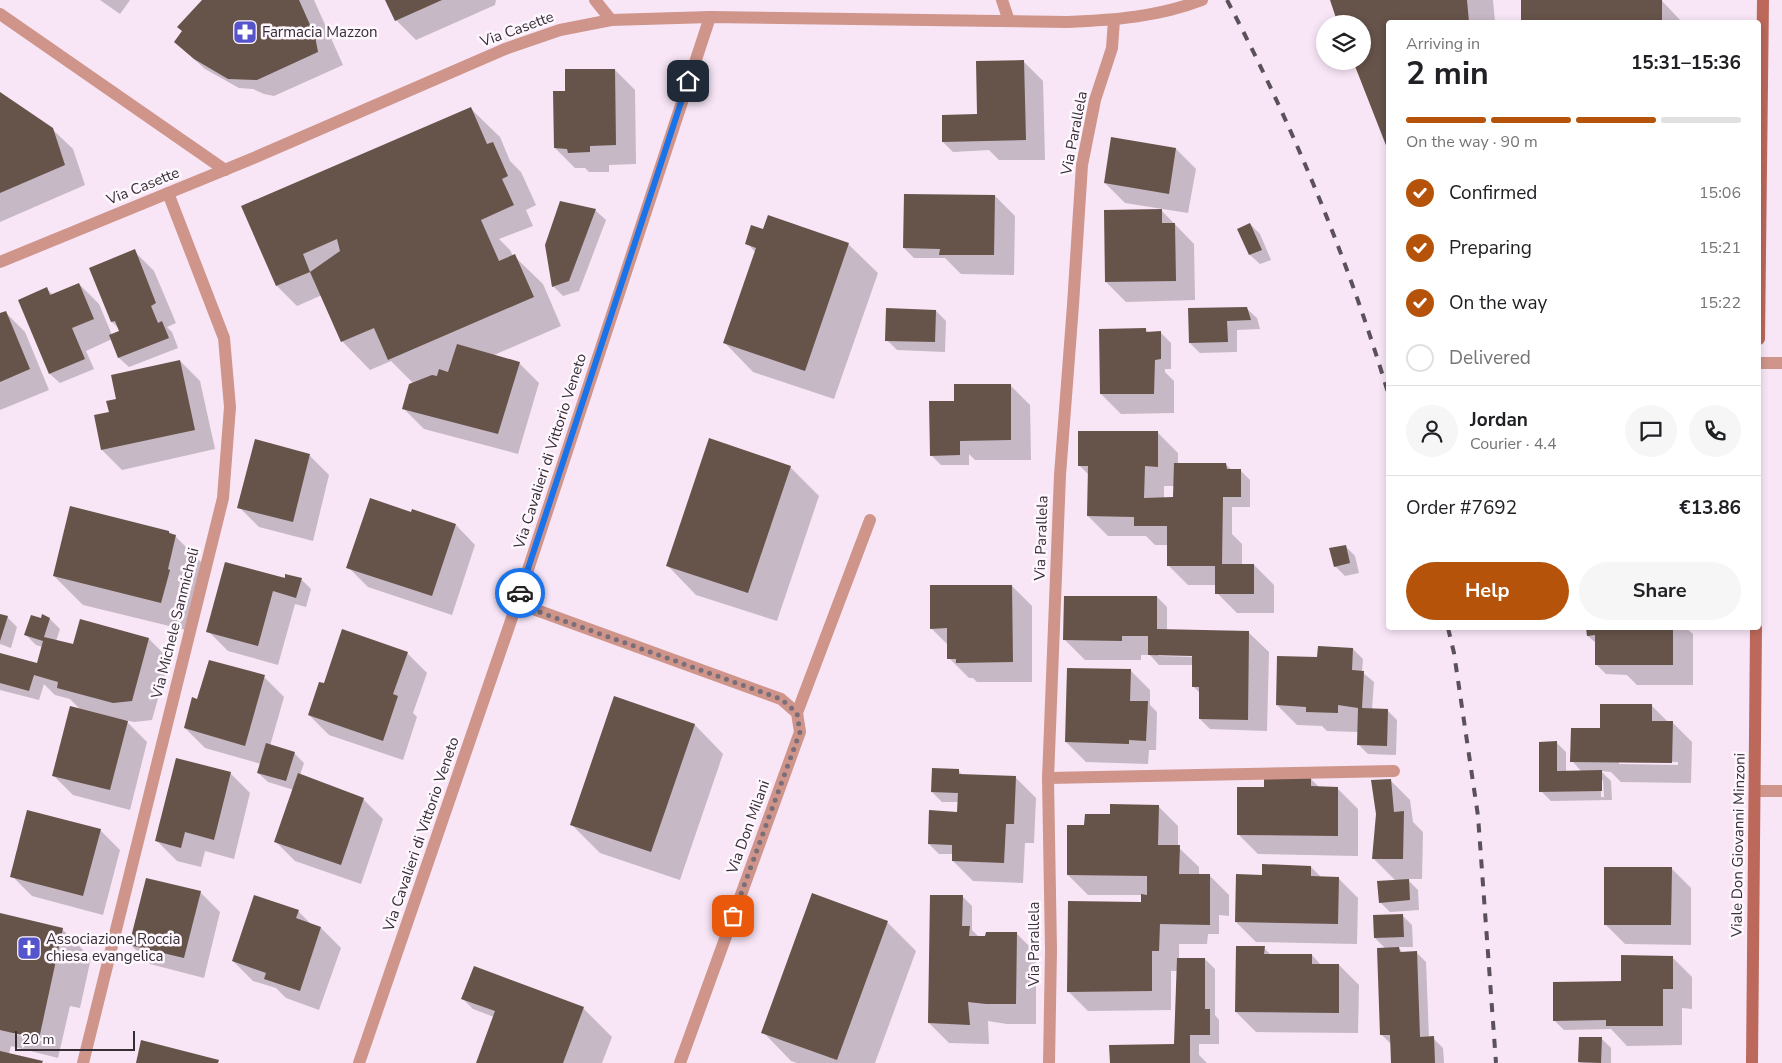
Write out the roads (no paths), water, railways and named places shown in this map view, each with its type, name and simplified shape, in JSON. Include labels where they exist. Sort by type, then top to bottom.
[{"type":"main road","points":[[1761,170],[1763,0]]},
{"type":"main road","name":"Viale Don Giovanni Minzoni","points":[[1752,1063],[1756,630]]},
{"type":"street","points":[[595,0],[611,20]]},
{"type":"street","points":[[1002,0],[1009,20]]},
{"type":"street","name":"Via Casette","points":[[0,262],[225,170],[505,49],[560,30],[611,20],[710,17],[1067,22],[1114,20],[1172,11],[1202,0]]},
{"type":"street","points":[[0,14],[225,170]]},
{"type":"street","name":"Via Cavalieri di Vittorio Veneto","points":[[359,1063],[517,604],[710,17]]},
{"type":"street","name":"Via Parallela","points":[[1049,1063],[1051,950],[1048,778],[1060,474],[1082,165],[1095,100],[1112,48],[1114,20]]},
{"type":"street","name":"Via Michele Sanmicheli","points":[[83,1063],[223,498],[230,407],[224,338],[168,193]]},
{"type":"street","points":[[1761,363],[1782,363]]},
{"type":"street","name":"Via Don Milani","points":[[680,1063],[800,732],[797,713],[870,520]]},
{"type":"street","points":[[517,604],[781,699],[797,713]]},
{"type":"street","points":[[1048,778],[1394,771]]},
{"type":"street","points":[[1755,791],[1782,791]]},
{"type":"railway","points":[[1227,0],[1274,96],[1317,194],[1356,294],[1386,386]]},
{"type":"railway","points":[[1448,630],[1454,653],[1478,816],[1496,1063]]},
{"type":"place","name":"Farmacia Mazzon","points":[[245,32]]},
{"type":"place","name":"Associazione Roccia chiesa evangelica","points":[[29,948]]}]
